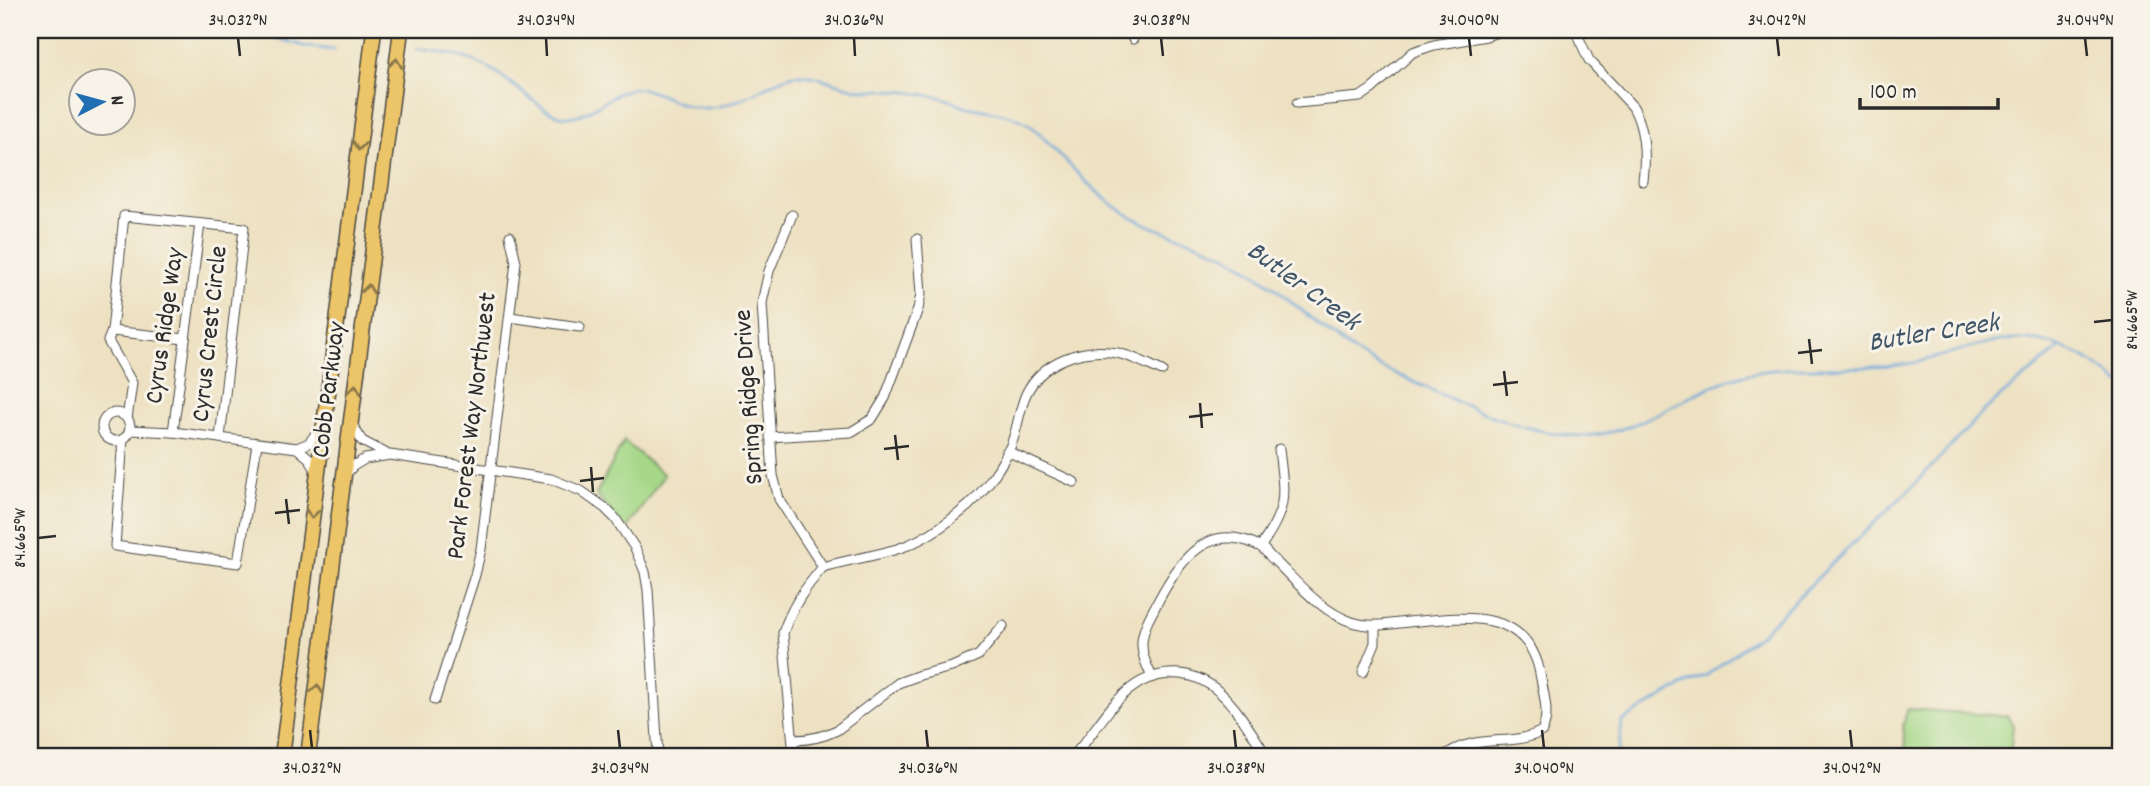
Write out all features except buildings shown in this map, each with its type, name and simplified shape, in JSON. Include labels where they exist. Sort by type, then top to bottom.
[{"type":"main road","name":"Cobb Parkway","points":[[282,756],[374,30]]},
{"type":"main road","name":"Cobb Parkway","points":[[308,756],[401,30]]},
{"type":"street","points":[[1297,103],[1360,97],[1373,89],[1413,52],[1503,30]]},
{"type":"street","points":[[1575,30],[1589,60],[1639,116],[1644,140],[1643,181]]},
{"type":"street","name":"Spring Ridge Drive","points":[[792,215],[768,271],[762,303],[773,475],[779,499],[823,567]]},
{"type":"street","name":"Cyrus Crest Circle","points":[[220,438],[244,228],[124,216],[108,341],[132,383],[127,419],[130,430],[173,432],[297,449]]},
{"type":"street","name":"Cyrus Ridge Way","points":[[173,432],[200,225]]},
{"type":"street","name":"Park Forest Way Northwest","points":[[435,700],[478,562],[516,262],[510,236]]},
{"type":"street","points":[[770,437],[851,432],[872,419],[885,398],[918,309],[920,294],[917,239]]},
{"type":"street","points":[[510,317],[580,327]]},
{"type":"street","points":[[111,331],[185,339]]},
{"type":"street","points":[[794,756],[783,633],[797,599],[823,567],[901,547],[949,521],[970,504],[992,477],[1011,445],[1022,405],[1031,385],[1047,368],[1068,356],[1104,352],[1117,353],[1162,371]]},
{"type":"street","points":[[127,419],[118,413],[108,416],[102,430],[108,439],[118,441],[130,430]]},
{"type":"street","points":[[317,473],[309,458],[297,449],[309,443],[324,422]]},
{"type":"street","points":[[351,422],[362,441],[390,455]]},
{"type":"street","points":[[123,439],[115,546],[238,563],[257,444]]},
{"type":"street","points":[[1261,546],[1279,518],[1283,500],[1279,449]]},
{"type":"street","points":[[1007,451],[1074,482]]},
{"type":"street","points":[[344,476],[353,466],[365,459],[390,455],[551,479],[581,491],[605,508],[635,548],[645,572],[658,756]]},
{"type":"street","points":[[1152,677],[1143,656],[1142,638],[1161,595],[1184,559],[1204,544],[1221,539],[1238,539],[1261,546],[1323,606],[1352,622],[1375,625],[1448,618],[1482,618],[1503,624],[1518,633],[1535,655],[1539,665],[1546,707],[1542,731],[1529,736],[1471,743],[1444,756]]},
{"type":"street","points":[[1363,672],[1375,643],[1375,625]]},
{"type":"street","points":[[793,740],[827,735],[898,683],[920,674],[952,667],[979,655],[1003,626]]},
{"type":"street","points":[[1073,756],[1114,704],[1129,690],[1152,677],[1184,674],[1212,685],[1235,707],[1262,754]]},
{"type":"green space","points":[[624,441],[664,475],[625,531],[596,494]]},
{"type":"green space","points":[[1907,709],[2007,716],[2013,725],[2010,756],[1907,756],[1903,727]]},
{"type":"waterway","name":"Butler Creek","points":[[249,30],[307,47],[335,50]]},
{"type":"waterway","name":"Butler Creek","points":[[417,49],[472,60],[498,74],[539,105],[567,117],[584,113],[619,93],[636,89],[697,108],[714,107],[741,99],[794,75],[819,78],[861,90],[897,91],[937,97],[1010,116],[1033,127],[1086,182],[1119,209],[1146,224],[1231,258],[1262,278],[1359,355],[1476,410],[1548,432],[1590,436],[1611,432],[1652,416],[1712,386],[1754,373],[1796,368],[1901,365],[1986,343],[2020,339],[2050,343],[2072,351],[2092,362],[2120,384]]},
{"type":"waterway","points":[[1618,756],[1622,721],[1682,686],[1707,675],[1762,633],[1910,489],[1986,409],[2061,347]]}]
